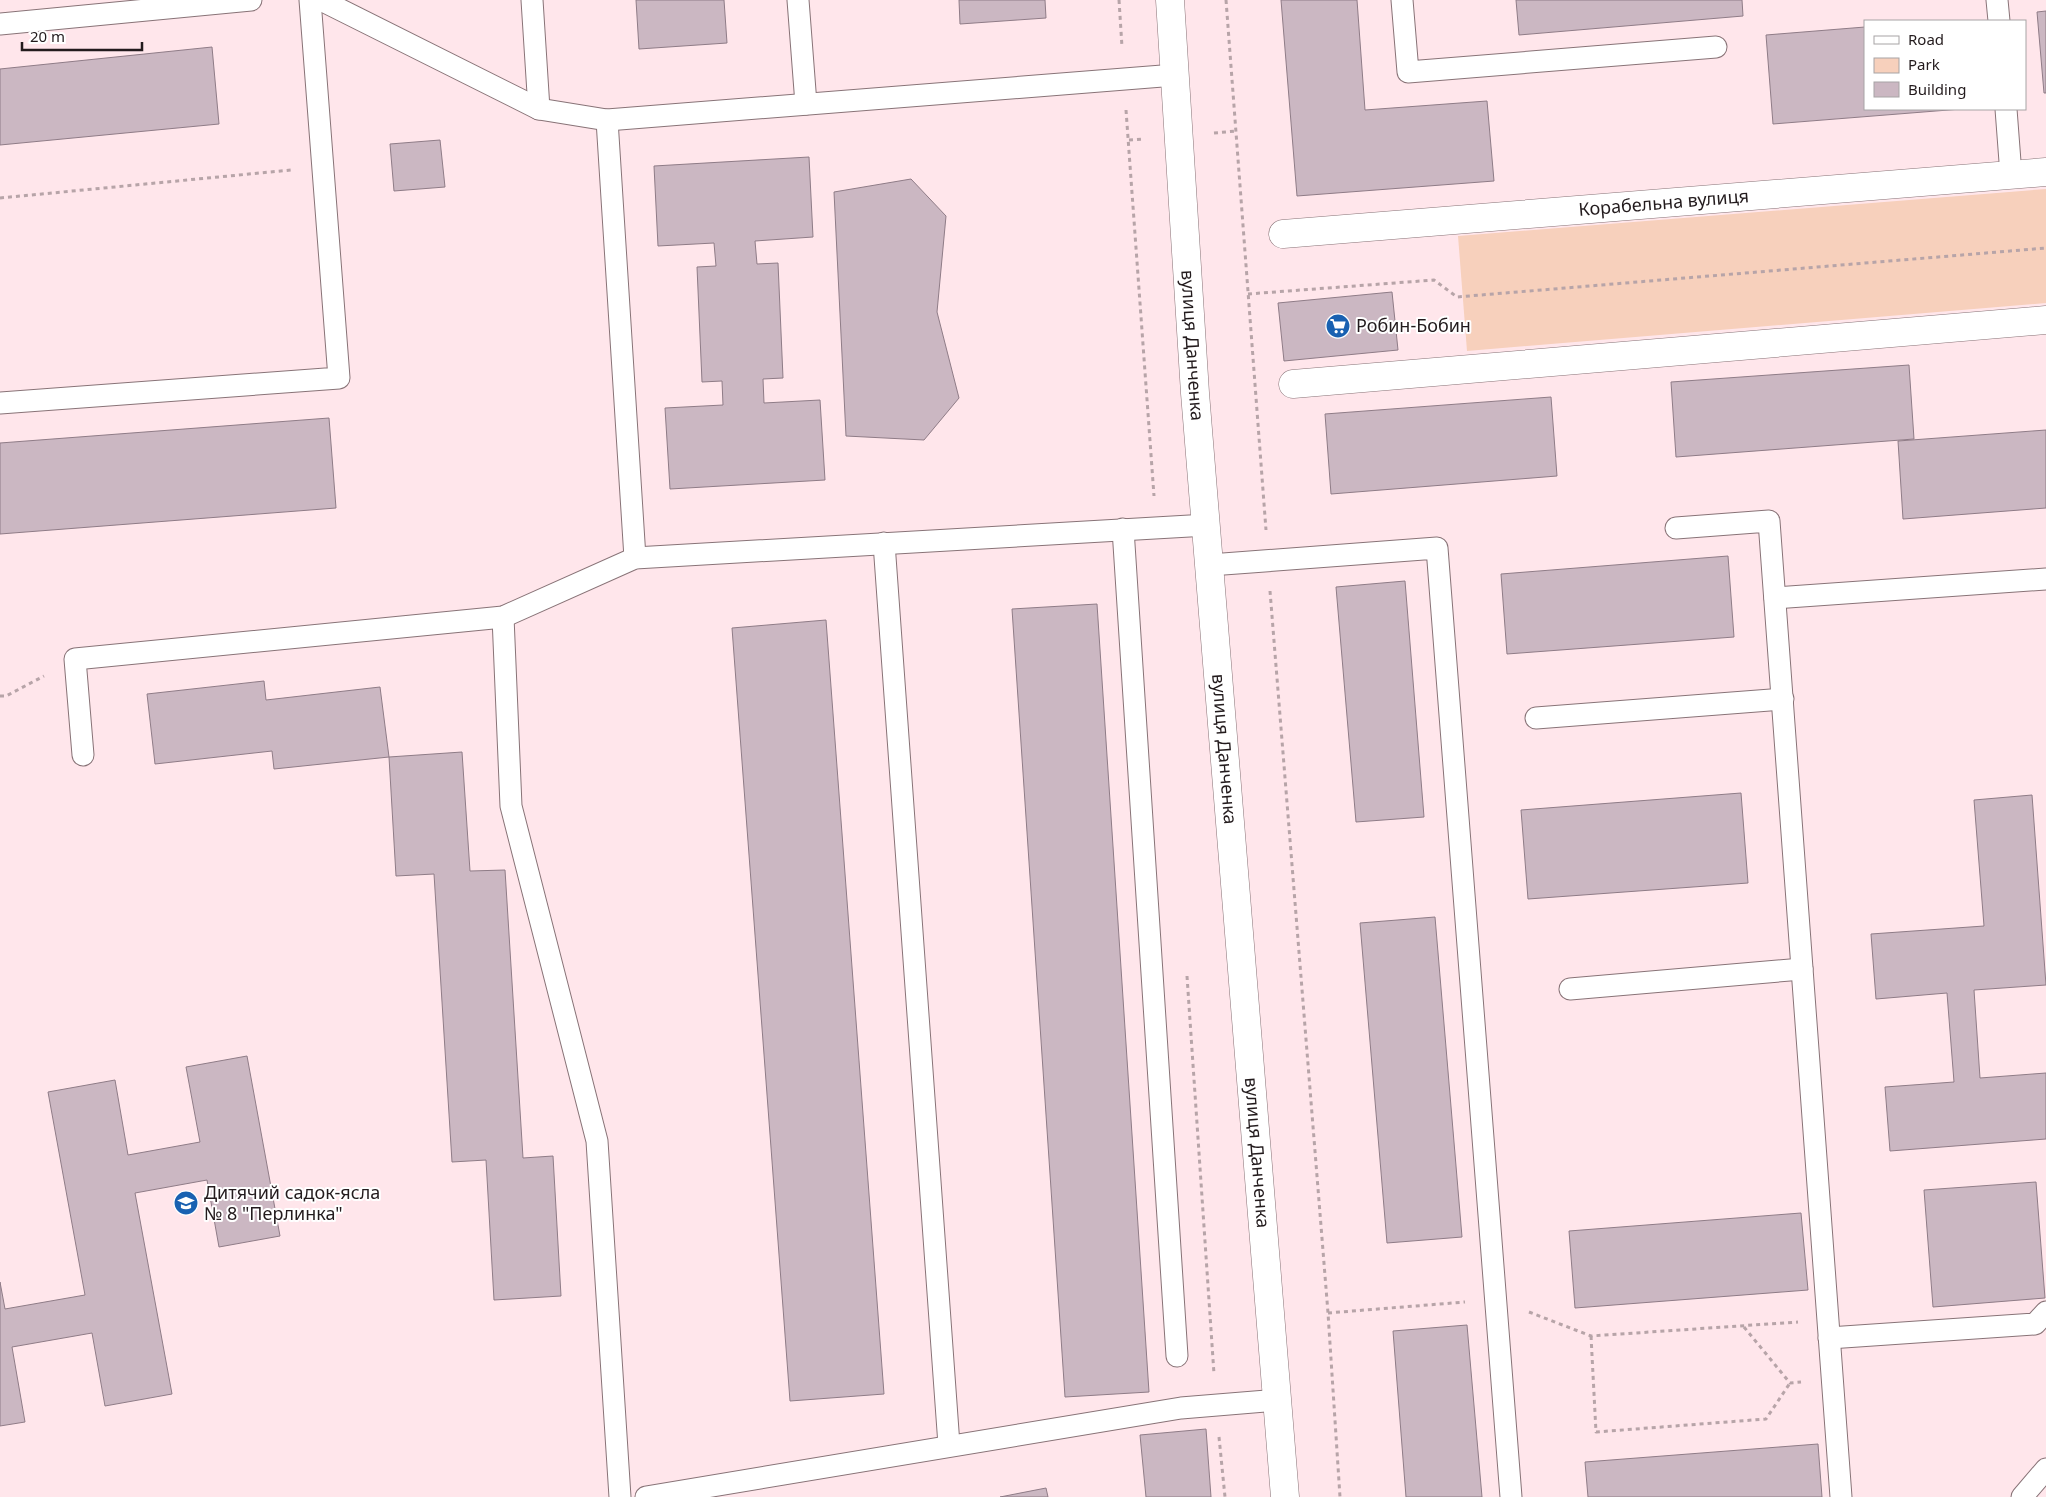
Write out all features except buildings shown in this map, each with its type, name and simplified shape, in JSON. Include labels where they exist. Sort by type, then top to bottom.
[{"type":"street","name":"вулиця Данченка","points":[[1170,0],[1195,393],[1285,1497]]},
{"type":"street","name":"Корабельна вулиця","points":[[1283,234],[2046,172]]},
{"type":"street","points":[[1293,384],[2046,320]]},
{"type":"lane","points":[[0,24],[252,0]]},
{"type":"lane","points":[[0,403],[339,378],[321,167],[310,0]]},
{"type":"lane","points":[[321,0],[539,109],[608,120],[1175,74]]},
{"type":"lane","points":[[532,0],[539,109]]},
{"type":"lane","points":[[798,0],[806,104]]},
{"type":"lane","points":[[1402,0],[1408,72],[1716,47]]},
{"type":"lane","points":[[1998,0],[1999,20]]},
{"type":"lane","points":[[2006,110],[2011,175]]},
{"type":"lane","points":[[608,120],[635,558]]},
{"type":"lane","points":[[1676,528],[1769,521],[1841,1497]]},
{"type":"lane","points":[[83,755],[75,659],[503,617],[635,558],[1207,525]]},
{"type":"lane","points":[[1123,529],[1177,1356]]},
{"type":"lane","points":[[884,543],[949,1445]]},
{"type":"lane","points":[[1210,565],[1437,548],[1511,1497]]},
{"type":"lane","points":[[1775,598],[2046,579]]},
{"type":"lane","points":[[503,617],[511,806],[597,1141],[620,1497]]},
{"type":"lane","points":[[1536,718],[1783,699]]},
{"type":"lane","points":[[1570,989],[1802,969]]},
{"type":"lane","points":[[1829,1329],[2035,1324],[2046,1312]]},
{"type":"lane","points":[[646,1497],[949,1445],[1181,1408],[1277,1400]]},
{"type":"lane","points":[[2022,1497],[2046,1469]]},
{"type":"path","points":[[1226,0],[1268,561],[1328,1313],[1340,1497]]},
{"type":"path","points":[[0,198],[321,167]]},
{"type":"path","points":[[1248,294],[1434,280],[1456,297],[2046,248]]},
{"type":"path","points":[[0,696],[6,696],[75,659]]},
{"type":"path","points":[[1328,1313],[1496,1299],[1591,1336],[1743,1326],[1829,1329]]},
{"type":"path","points":[[1743,1326],[1790,1383]]},
{"type":"path","points":[[1591,1336],[1596,1432],[1766,1419],[1790,1383]]},
{"type":"path","points":[[1790,1383],[1832,1380]]},
{"type":"green space","points":[[2046,189],[2046,303],[1467,351],[1458,236]]},
{"type":"place","name":"Робин-Бобин","points":[[1338,326]]},
{"type":"place","name":"Дитячий садок-ясла № 8 \"Перлинка\"","points":[[186,1203]]}]
